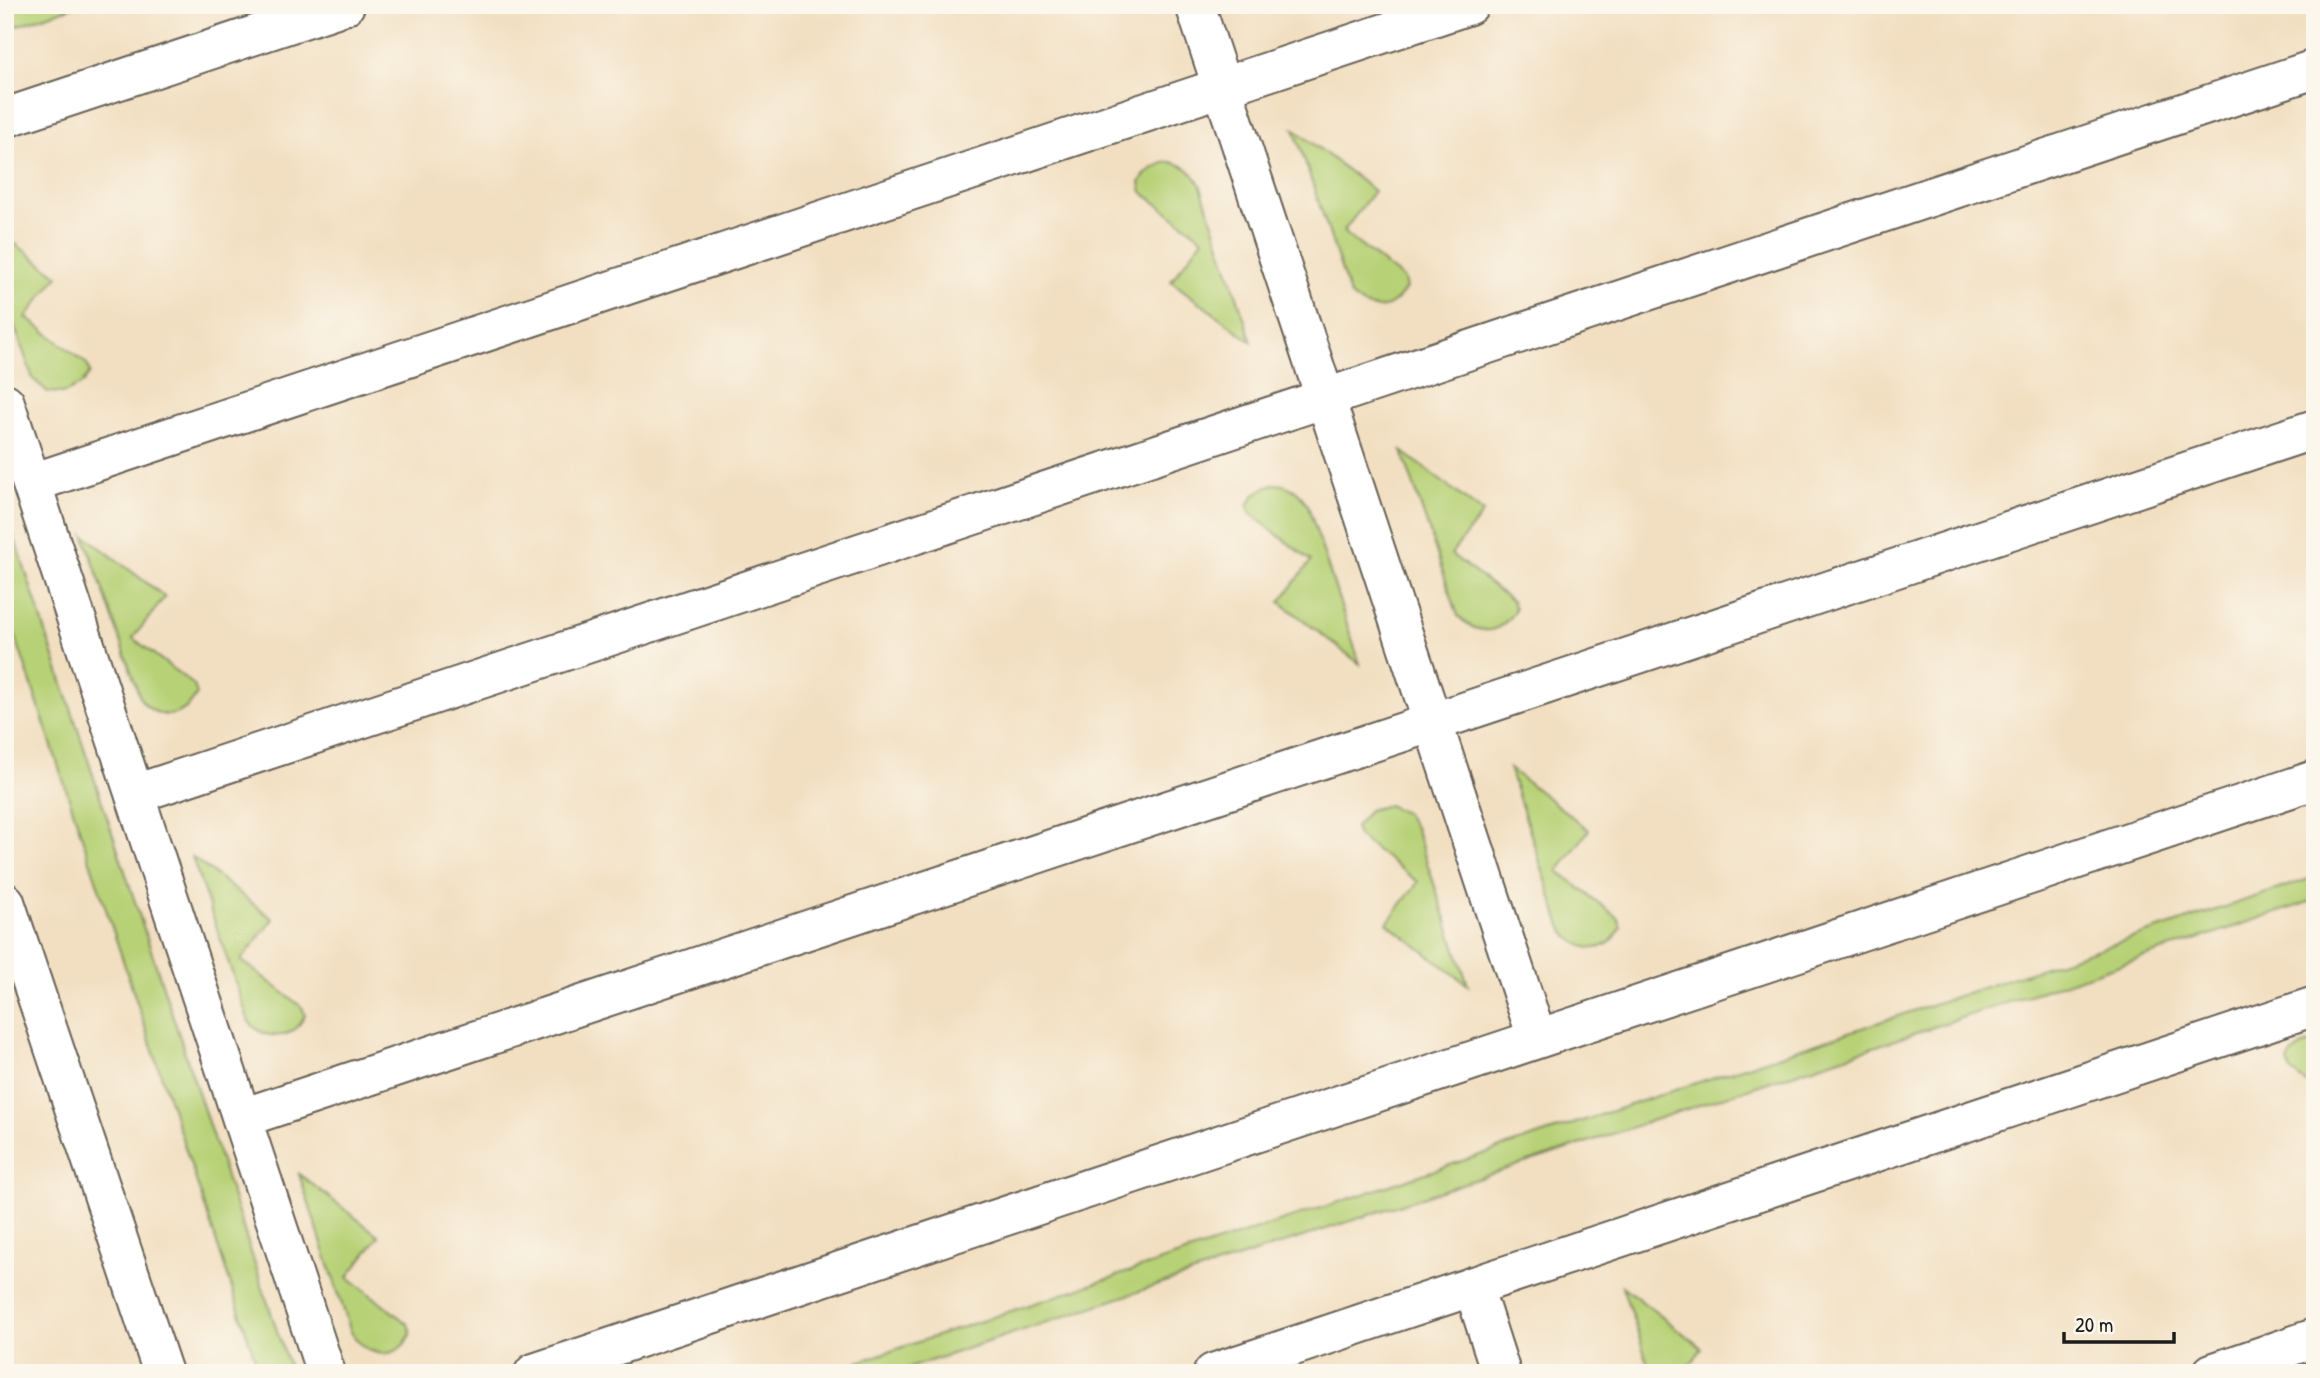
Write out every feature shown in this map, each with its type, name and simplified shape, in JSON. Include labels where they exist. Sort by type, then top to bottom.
[{"type":"lane","points":[[5,118],[345,5]]},
{"type":"lane","points":[[1195,5],[1537,1038]]},
{"type":"lane","points":[[32,483],[1469,5]]},
{"type":"lane","points":[[135,794],[2315,69]]},
{"type":"lane","points":[[5,403],[326,1373]]},
{"type":"lane","points":[[242,1118],[2315,429]]},
{"type":"lane","points":[[534,1373],[2315,780]]},
{"type":"lane","points":[[5,902],[163,1373]]},
{"type":"lane","points":[[1213,1373],[2315,1006]]},
{"type":"lane","points":[[1473,1286],[1501,1373]]},
{"type":"lane","points":[[2212,1373],[2315,1338]]},
{"type":"green space","points":[[5,5],[78,5],[5,30]]},
{"type":"green space","points":[[1294,129],[1374,191],[1343,232],[1404,279],[1406,288],[1401,296],[1388,306],[1380,308],[1365,305],[1350,295]]},
{"type":"green space","points":[[1166,162],[1177,163],[1186,168],[1200,184],[1252,342],[1171,281],[1203,239],[1142,192],[1140,183],[1144,175]]},
{"type":"green space","points":[[5,236],[58,276],[26,317],[87,364],[90,373],[81,385],[63,393],[48,392],[33,379],[5,299]]},
{"type":"green space","points":[[1402,451],[1483,513],[1451,554],[1512,601],[1515,609],[1503,624],[1496,628],[1481,630],[1458,616]]},
{"type":"green space","points":[[1274,484],[1285,485],[1294,490],[1308,506],[1360,664],[1280,602],[1311,561],[1251,514],[1248,505],[1253,497]]},
{"type":"green space","points":[[5,509],[291,1373],[260,1373],[5,605]]},
{"type":"green space","points":[[84,535],[165,597],[133,638],[194,685],[197,694],[185,709],[178,713],[171,715],[156,712],[141,700]]},
{"type":"green space","points":[[1509,768],[1589,830],[1558,871],[1618,918],[1621,927],[1608,944],[1591,948],[1583,946],[1561,926]]},
{"type":"green space","points":[[1388,805],[1405,813],[1415,827],[1468,985],[1387,923],[1418,882],[1358,836],[1355,827],[1369,810]]},
{"type":"green space","points":[[192,857],[273,919],[241,960],[302,1007],[305,1015],[294,1029],[287,1033],[264,1033],[249,1022]]},
{"type":"green space","points":[[2315,877],[2315,900],[894,1373],[825,1373]]},
{"type":"green space","points":[[2315,1041],[2315,1090],[2291,1071],[2288,1062],[2299,1049]]},
{"type":"green space","points":[[299,1174],[379,1236],[348,1277],[408,1324],[411,1333],[398,1349],[390,1353],[373,1351],[365,1347],[351,1332]]},
{"type":"green space","points":[[1622,1286],[1702,1348],[1684,1373],[1651,1373]]}]
